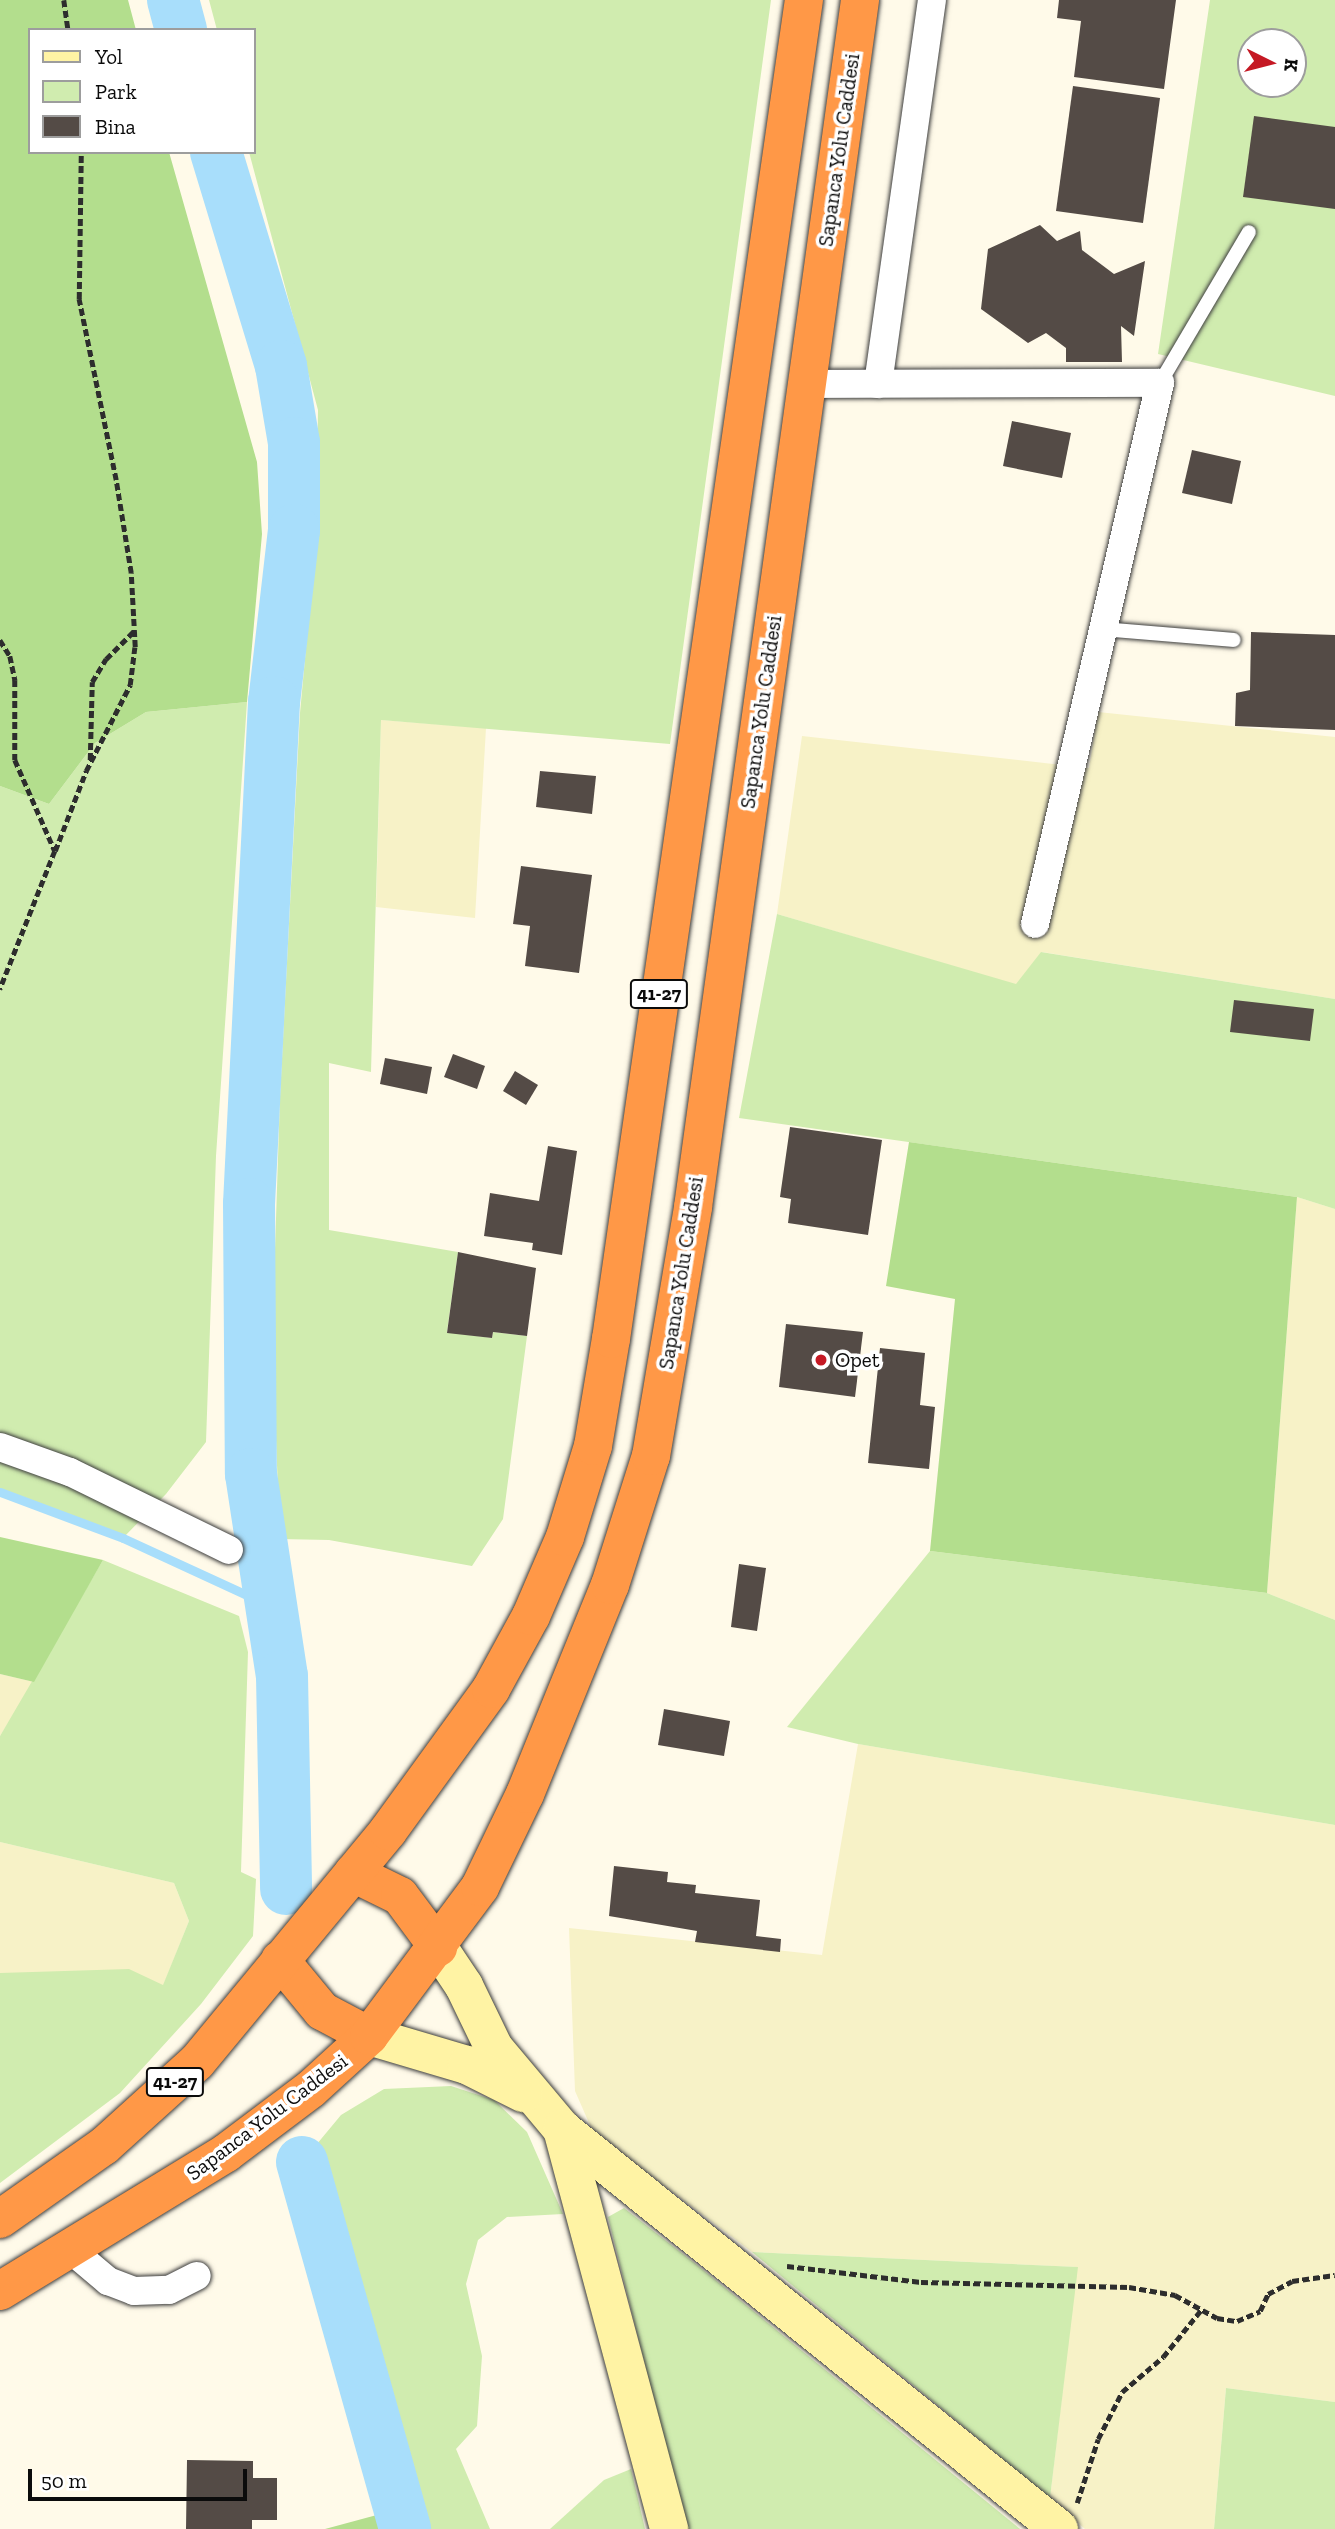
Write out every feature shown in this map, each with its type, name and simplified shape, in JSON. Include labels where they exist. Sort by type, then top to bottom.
[{"type":"highway","name":"41-27","points":[[0,2219],[104,2146],[197,2062],[353,1873],[491,1689],[531,1616],[560,1548],[593,1446],[804,0]]},
{"type":"highway","name":"Sapanca Yolu Caddesi","points":[[0,2291],[226,2153],[311,2089],[369,2036],[439,1947],[480,1887],[525,1794],[610,1585],[651,1455],[693,1207],[860,0]]},
{"type":"highway","points":[[353,1873],[400,1896],[439,1947]]},
{"type":"highway","points":[[280,1960],[322,2011],[369,2036]]},
{"type":"street","points":[[878,384],[932,0]]},
{"type":"street","points":[[806,384],[1160,383],[1035,924]]},
{"type":"street","points":[[0,1447],[70,1472],[229,1550]]},
{"type":"street","points":[[439,1947],[464,1986],[494,2048],[534,2099],[562,2129],[1066,2523]]},
{"type":"street","points":[[369,2036],[467,2065],[534,2099]]},
{"type":"street","points":[[562,2129],[669,2529]]},
{"type":"street","points":[[69,2249],[108,2281],[134,2291],[169,2290],[197,2276]]},
{"type":"lane","points":[[1160,383],[1249,232]]},
{"type":"lane","points":[[1103,629],[1234,640]]},
{"type":"path","points":[[64,0],[68,28]]},
{"type":"path","points":[[0,989],[90,763],[130,685],[135,631],[131,573],[116,480],[79,299],[81,154]]},
{"type":"path","points":[[90,763],[92,682],[106,659],[135,631]]},
{"type":"path","points":[[0,639],[10,656],[15,680],[15,760],[55,851]]},
{"type":"path","points":[[776,2265],[921,2282],[1129,2287],[1175,2295],[1201,2310],[1237,2321],[1260,2311],[1268,2294],[1292,2281],[1335,2275]]},
{"type":"path","points":[[1066,2523],[1098,2439],[1122,2392],[1163,2357],[1201,2310]]},
{"type":"shaded area","points":[[1098,712],[1335,737],[1335,999],[1042,952],[1016,985],[777,914],[802,736],[1089,768]]},
{"type":"shaded area","points":[[381,720],[486,728],[475,918],[376,907]]},
{"type":"shaded area","points":[[1297,1197],[1335,1209],[1335,1620],[1267,1593]]},
{"type":"shaded area","points":[[0,1674],[34,1682],[0,1736]]},
{"type":"shaded area","points":[[858,1744],[1335,1825],[1335,2402],[1226,2388],[1214,2529],[1085,2529],[1050,2498],[1077,2267],[752,2252],[593,2132],[575,2091],[569,1928],[822,1955]]},
{"type":"shaded area","points":[[0,1842],[174,1883],[189,1921],[163,1986],[60,1973],[0,1973]]},
{"type":"green space","points":[[0,0],[128,0],[135,28],[28,28],[28,154],[170,154],[257,462],[262,534],[247,702],[146,712],[95,743],[49,804],[0,786]]},
{"type":"green space","points":[[209,0],[771,0],[670,744],[381,720],[371,1072],[329,1063],[329,1230],[458,1252],[447,1332],[492,1338],[493,1332],[527,1336],[503,1519],[472,1566],[329,1540],[280,1539],[272,1341],[280,1097],[300,713],[316,539],[318,410],[250,154],[256,154],[256,28],[216,28]]},
{"type":"green space","points":[[1210,0],[1335,0],[1335,396],[1158,354]]},
{"type":"green space","points":[[247,702],[216,1156],[206,1442],[166,1494],[123,1538],[0,1492],[0,786],[49,804],[95,743],[146,712]]},
{"type":"green space","points":[[777,914],[1016,984],[1041,952],[1335,999],[1335,1209],[1297,1197],[739,1118]]},
{"type":"green space","points":[[909,1142],[1297,1197],[1267,1593],[930,1551],[955,1299],[886,1286]]},
{"type":"green space","points":[[0,1537],[103,1560],[34,1682],[0,1674]]},
{"type":"green space","points":[[930,1551],[1267,1593],[1335,1620],[1335,1825],[858,1744],[787,1727]]},
{"type":"green space","points":[[103,1560],[239,1616],[248,1652],[241,1872],[256,1879],[253,1936],[201,2004],[120,2093],[0,2183],[0,1973],[129,1969],[163,1985],[189,1921],[174,1883],[0,1842],[0,1736]]},
{"type":"green space","points":[[451,2086],[494,2100],[527,2132],[563,2214],[507,2217],[478,2240],[466,2284],[482,2356],[477,2426],[456,2449],[490,2529],[405,2529],[302,2162],[341,2115],[384,2089]]},
{"type":"green space","points":[[624,2208],[1020,2529],[686,2529],[608,2217]]},
{"type":"green space","points":[[752,2252],[1078,2267],[1050,2498]]},
{"type":"green space","points":[[1226,2388],[1335,2402],[1335,2529],[1214,2529]]},
{"type":"green space","points":[[631,2469],[645,2529],[550,2529],[604,2480]]},
{"type":"green space","points":[[399,2509],[405,2529],[325,2529]]},
{"type":"building","points":[[1059,0],[1176,0],[1164,89],[1074,77],[1081,21],[1057,18]]},
{"type":"building","points":[[1073,86],[1160,98],[1143,223],[1056,211]]},
{"type":"building","points":[[1254,116],[1335,127],[1335,209],[1243,197]]},
{"type":"building","points":[[1040,225],[1057,241],[1080,231],[1082,250],[1114,274],[1145,261],[1134,336],[1121,326],[1122,362],[1066,362],[1066,348],[1046,333],[1028,343],[981,309],[988,249]]},
{"type":"building","points":[[1012,421],[1071,433],[1062,478],[1003,466]]},
{"type":"building","points":[[1192,450],[1241,461],[1232,504],[1182,493]]},
{"type":"building","points":[[1251,632],[1335,635],[1335,730],[1235,726],[1236,693],[1250,690]]},
{"type":"building","points":[[540,771],[596,776],[592,814],[536,807]]},
{"type":"building","points":[[521,866],[592,875],[579,973],[525,966],[530,926],[513,924]]},
{"type":"building","points":[[1234,1000],[1314,1009],[1310,1041],[1230,1032]]},
{"type":"building","points":[[453,1054],[485,1066],[477,1089],[444,1077]]},
{"type":"building","points":[[385,1058],[432,1067],[427,1094],[380,1084]]},
{"type":"building","points":[[515,1071],[538,1085],[526,1105],[503,1091]]},
{"type":"building","points":[[790,1127],[882,1140],[868,1235],[788,1223],[791,1199],[780,1197]]},
{"type":"building","points":[[548,1146],[577,1151],[562,1255],[532,1250],[533,1243],[484,1236],[490,1193],[539,1201]]},
{"type":"building","points":[[458,1252],[536,1268],[527,1336],[493,1332],[492,1338],[447,1333]]},
{"type":"building","points":[[786,1324],[863,1332],[855,1397],[779,1387]]},
{"type":"building","points":[[880,1348],[925,1353],[920,1405],[935,1407],[929,1469],[868,1463]]},
{"type":"building","points":[[739,1564],[766,1568],[757,1631],[731,1627]]},
{"type":"building","points":[[664,1709],[730,1721],[724,1756],[658,1745]]},
{"type":"building","points":[[614,1866],[668,1872],[667,1882],[696,1885],[695,1893],[760,1900],[756,1936],[781,1939],[780,1952],[695,1942],[697,1931],[609,1916]]},
{"type":"building","points":[[187,2460],[253,2461],[253,2478],[277,2478],[277,2520],[252,2520],[252,2529],[186,2529]]},
{"type":"waterway","points":[[173,0],[180,28]]},
{"type":"waterway","points":[[217,154],[281,366],[294,443],[294,530],[274,702],[249,1204],[251,1474],[282,1676],[286,1889]]},
{"type":"waterway","points":[[0,1492],[123,1538],[271,1606]]},
{"type":"waterway","points":[[302,2162],[405,2529]]},
{"type":"place","name":"Opet","points":[[821,1360]]}]
